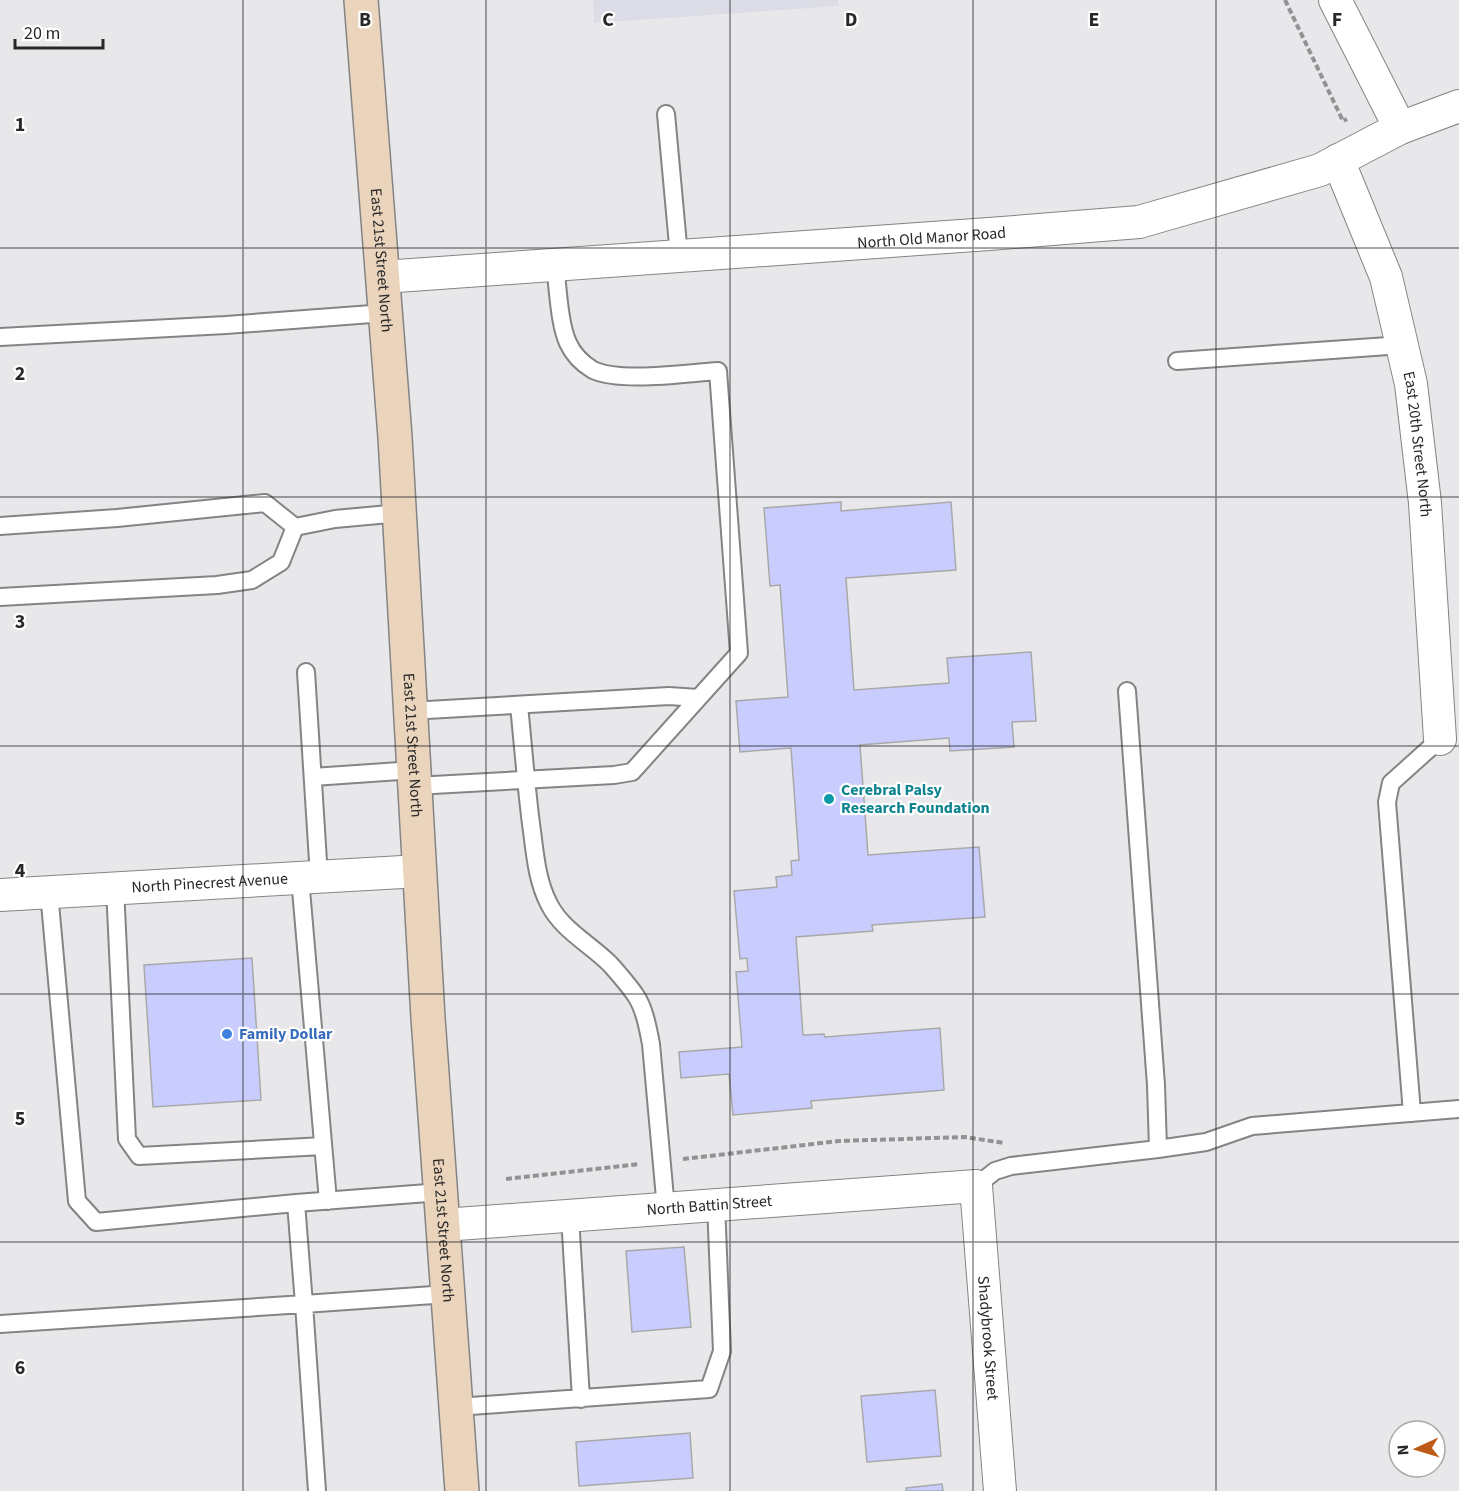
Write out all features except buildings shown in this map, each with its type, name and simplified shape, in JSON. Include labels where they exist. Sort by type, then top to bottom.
[{"type":"main road","name":"East 21st Street North","points":[[361,0],[386,313],[428,1018],[462,1491]]},
{"type":"street","points":[[1335,0],[1400,128]]},
{"type":"street","name":"North Old Manor Road","points":[[383,277],[1139,222],[1320,170],[1400,128],[1459,106]]},
{"type":"street","name":"East 20th Street North","points":[[1338,160],[1386,277],[1411,384],[1425,503],[1440,739]]},
{"type":"street","name":"North Pinecrest Avenue","points":[[0,895],[420,871]]},
{"type":"street","name":"North Battin Street","points":[[443,1225],[976,1186]]},
{"type":"street","name":"Shadybrook Street","points":[[976,1186],[1000,1491]]},
{"type":"lane","points":[[666,114],[679,256]]},
{"type":"lane","points":[[313,777],[526,780],[632,772],[739,653],[718,370],[618,377],[594,370],[579,359],[568,343],[562,321],[555,265]]},
{"type":"lane","points":[[0,337],[226,325],[386,313]]},
{"type":"lane","points":[[1178,361],[1402,345]]},
{"type":"lane","points":[[0,526],[161,514],[265,503],[295,527],[335,519],[399,513]]},
{"type":"lane","points":[[0,597],[217,585],[252,580],[281,562],[295,527]]},
{"type":"lane","points":[[306,672],[313,777],[309,877],[328,1201]]},
{"type":"lane","points":[[1127,691],[1156,1085],[1158,1149]]},
{"type":"lane","points":[[410,711],[669,696],[698,698]]},
{"type":"lane","points":[[519,705],[539,880],[549,904],[560,920],[610,964],[637,997],[646,1022],[651,1044],[666,1209]]},
{"type":"lane","points":[[1412,1113],[1387,802],[1391,783],[1440,739]]},
{"type":"lane","points":[[115,888],[127,1139],[139,1156],[323,1146]]},
{"type":"lane","points":[[49,892],[77,1201],[96,1222],[441,1192]]},
{"type":"lane","points":[[976,1186],[995,1171],[1011,1166],[1206,1142],[1252,1126],[1459,1109]]},
{"type":"lane","points":[[296,1203],[317,1491]]},
{"type":"lane","points":[[456,1407],[709,1389],[722,1351],[716,1204]]},
{"type":"lane","points":[[570,1216],[581,1399]]},
{"type":"lane","points":[[0,1324],[448,1294]]},
{"type":"path","points":[[506,1179],[839,1141],[965,1137],[1013,1144]]},
{"type":"shaded area","points":[[593,0],[838,0],[839,6],[594,23]]},
{"type":"place","name":"Cerebral Palsy Research Foundation","points":[[829,799]]},
{"type":"place","name":"Family Dollar","points":[[227,1034]]}]
